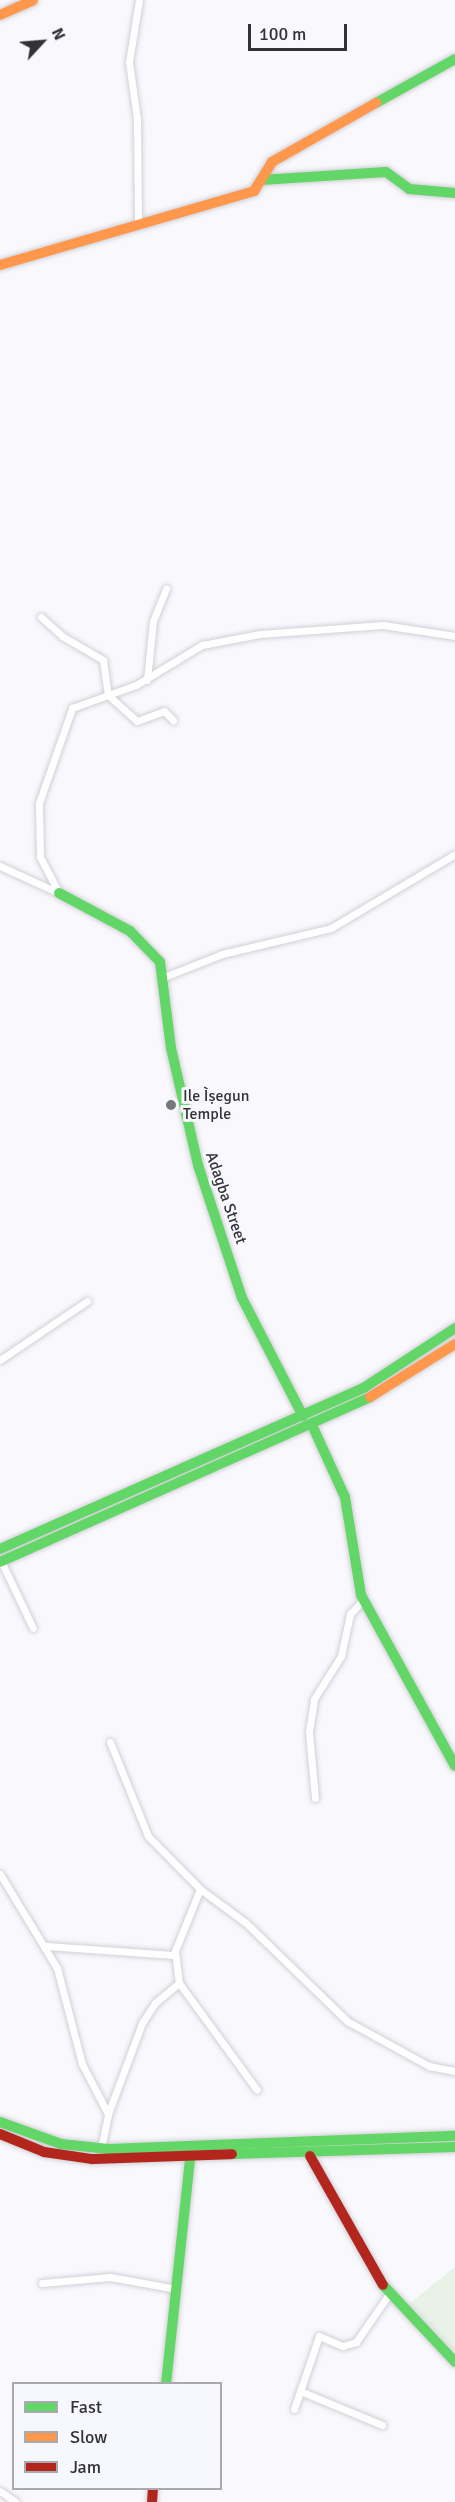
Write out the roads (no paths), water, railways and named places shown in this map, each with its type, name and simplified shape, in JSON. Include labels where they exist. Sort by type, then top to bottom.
[{"type":"main road","points":[[0,9],[17,0]]},
{"type":"main road","points":[[0,15],[33,0]]},
{"type":"main road","points":[[254,191],[272,162],[455,59]]},
{"type":"main road","points":[[0,263],[17,262],[138,220],[254,191],[264,176],[386,172],[409,189],[455,193]]},
{"type":"main road","points":[[59,893],[148,945],[164,977]]},
{"type":"main road","name":"Adagba Street","points":[[164,977],[171,1048],[198,1165],[242,1298],[303,1416]]},
{"type":"main road","points":[[0,1549],[303,1416],[395,1371],[455,1328]]},
{"type":"main road","points":[[1,1562],[375,1395],[455,1344]]},
{"type":"main road","points":[[312,1425],[345,1497],[363,1600],[455,1766]]},
{"type":"main road","points":[[0,2122],[61,2144],[101,2148],[455,2136]]},
{"type":"main road","points":[[0,2134],[65,2156],[190,2159],[310,2156],[455,2147]]},
{"type":"main road","points":[[310,2156],[349,2233],[389,2294],[455,2362]]},
{"type":"main road","points":[[166,2382],[190,2159]]},
{"type":"street","points":[[138,220],[137,118],[129,62],[139,0]]},
{"type":"street","points":[[147,680],[153,621],[166,588]]},
{"type":"street","points":[[41,616],[62,636],[103,660],[108,695],[137,721],[164,711],[173,720]]},
{"type":"street","points":[[59,893],[40,857],[42,781],[55,763],[71,709],[147,680],[202,645],[260,634],[383,625],[455,636]]},
{"type":"street","points":[[164,977],[222,954],[331,928],[455,854]]},
{"type":"street","points":[[0,866],[59,893]]},
{"type":"street","points":[[0,1360],[87,1301]]},
{"type":"street","points":[[1,1562],[33,1628]]},
{"type":"street","points":[[315,1798],[309,1732],[314,1700],[341,1656],[350,1614],[363,1600]]},
{"type":"street","points":[[110,1742],[148,1836],[200,1889],[246,1923],[347,2021],[429,2066],[455,2071]]},
{"type":"street","points":[[0,1874],[47,1946],[63,1985],[82,2064],[108,2114]]},
{"type":"street","points":[[200,1889],[174,1955],[179,1983],[257,2090]]},
{"type":"street","points":[[47,1946],[174,1955]]},
{"type":"street","points":[[101,2148],[108,2114],[147,2013],[179,1983]]},
{"type":"street","points":[[42,2283],[111,2277],[177,2289]]},
{"type":"street","points":[[294,2409],[319,2336],[343,2346],[356,2342],[389,2294]]},
{"type":"street","points":[[300,2391],[382,2425]]},
{"type":"street","points":[[0,2491],[16,2502]]},
{"type":"place","name":"Ile Ìṣegun Temple","points":[[171,1105]]}]
